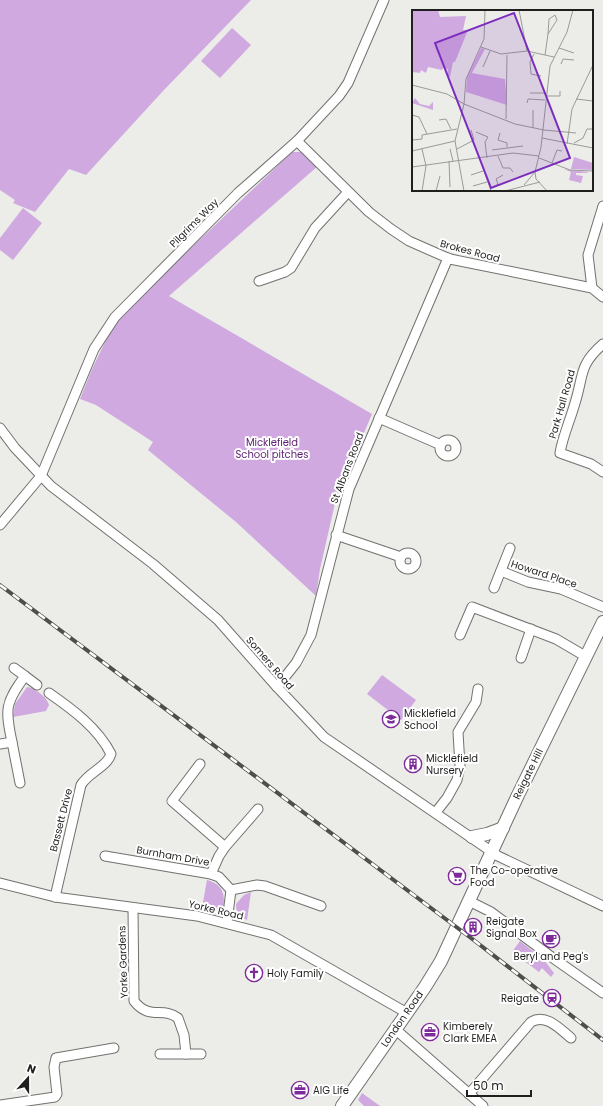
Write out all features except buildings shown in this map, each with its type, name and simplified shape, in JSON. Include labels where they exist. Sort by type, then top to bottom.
[{"type":"main road","name":"Reigate Hill","points":[[457,928],[585,656],[601,628]]},
{"type":"main road","points":[[472,837],[487,834],[503,828]]},
{"type":"main road","name":"London Road","points":[[342,1106],[436,970],[457,928]]},
{"type":"street","name":"Pilgrims Way","points":[[0,525],[41,476],[94,349],[114,317],[238,193],[297,140],[339,96],[348,83],[384,0]]},
{"type":"street","name":"Brokes Road","points":[[297,140],[348,192],[391,229],[409,241],[448,258],[592,288],[603,297]]},
{"type":"street","points":[[259,281],[285,272],[291,268],[314,228],[348,192]]},
{"type":"street","points":[[592,288],[588,255],[603,206]]},
{"type":"street","name":"St Albans Road","points":[[276,687],[296,663],[311,635],[322,599],[336,535],[349,489],[448,258]]},
{"type":"street","name":"Park Hall Road","points":[[603,344],[588,360],[580,376],[575,403],[564,430],[560,453],[590,464],[603,472]]},
{"type":"street","points":[[379,418],[441,444]]},
{"type":"street","name":"Somers Road","points":[[0,428],[15,448],[51,486],[182,588],[218,620],[276,687],[324,737],[436,812],[492,852],[603,906]]},
{"type":"street","points":[[336,535],[401,557]]},
{"type":"street","name":"Howard Place","points":[[494,588],[510,548]]},
{"type":"street","name":"Howard Place","points":[[501,572],[528,582],[561,589],[603,607]]},
{"type":"street","points":[[460,635],[472,607],[562,642],[585,656]]},
{"type":"street","points":[[520,658],[531,630]]},
{"type":"street","points":[[14,668],[37,685]]},
{"type":"street","points":[[20,783],[7,710],[13,692],[25,676]]},
{"type":"street","points":[[436,812],[447,798],[457,780],[460,766],[458,732],[476,702],[478,689]]},
{"type":"street","name":"Bassett Drive","points":[[49,693],[86,722],[111,754],[110,759],[90,773],[81,785],[55,897]]},
{"type":"street","points":[[0,744],[12,742]]},
{"type":"street","points":[[200,764],[172,801],[225,847]]},
{"type":"street","points":[[211,874],[225,847],[258,809]]},
{"type":"street","name":"Burnham Drive","points":[[105,856],[211,874],[219,877],[231,890]]},
{"type":"street","name":"Yorke Road","points":[[0,886],[55,897],[198,916],[227,922],[277,937],[407,1013]]},
{"type":"street","points":[[227,922],[231,890],[265,886],[322,906]]},
{"type":"street","points":[[469,901],[491,912],[560,964],[603,993]]},
{"type":"street","name":"Yorke Gardens","points":[[133,908],[134,1001],[144,1011],[168,1013],[178,1018],[184,1035],[186,1054]]},
{"type":"street","points":[[469,1094],[531,1022],[542,1018],[571,1038]]},
{"type":"street","points":[[396,1029],[483,1106]]},
{"type":"street","points":[[0,1105],[55,1097],[57,1094],[54,1067],[56,1058],[114,1048]]},
{"type":"street","points":[[160,1054],[201,1054]]},
{"type":"green space","points":[[0,0],[251,0],[163,91],[86,175],[69,169],[35,212],[13,203],[15,200],[0,190]]},
{"type":"green space","points":[[232,28],[251,45],[220,78],[201,61]]},
{"type":"green space","name":"Micklefield School pitches","points":[[292,152],[304,152],[318,166],[169,296],[372,414],[336,499],[320,569],[316,596],[236,522],[148,450],[153,442],[96,405],[80,399],[92,369],[109,334],[127,309]]},
{"type":"green space","points":[[23,208],[42,223],[13,260],[0,250],[0,238]]},
{"type":"green space","points":[[382,675],[416,700],[401,720],[367,694]]},
{"type":"green space","points":[[27,687],[40,693],[49,705],[46,711],[13,717],[15,704]]},
{"type":"green space","points":[[207,880],[217,885],[224,896],[223,912],[202,908]]},
{"type":"green space","points":[[251,892],[247,920],[237,915],[236,904],[244,895]]},
{"type":"green space","points":[[520,941],[544,960],[554,973],[551,977],[542,968],[539,972],[512,952]]},
{"type":"green space","points":[[362,1093],[380,1106],[364,1106],[358,1100]]},
{"type":"railway","points":[[0,585],[471,938],[603,1040]]},
{"type":"place","name":"Micklefield School","points":[[391,719]]},
{"type":"place","name":"Micklefield Nursery","points":[[413,764]]},
{"type":"place","name":"The Co-operative Food","points":[[457,876]]},
{"type":"place","name":"Reigate Signal Box","points":[[473,927]]},
{"type":"place","name":"Beryl and Peg's","points":[[551,939]]},
{"type":"place","name":"Holy Family","points":[[254,973]]},
{"type":"place","name":"Reigate","points":[[552,998]]},
{"type":"place","name":"Kimberely Clark EMEA","points":[[430,1032]]},
{"type":"place","name":"AIG Life","points":[[300,1090]]}]
